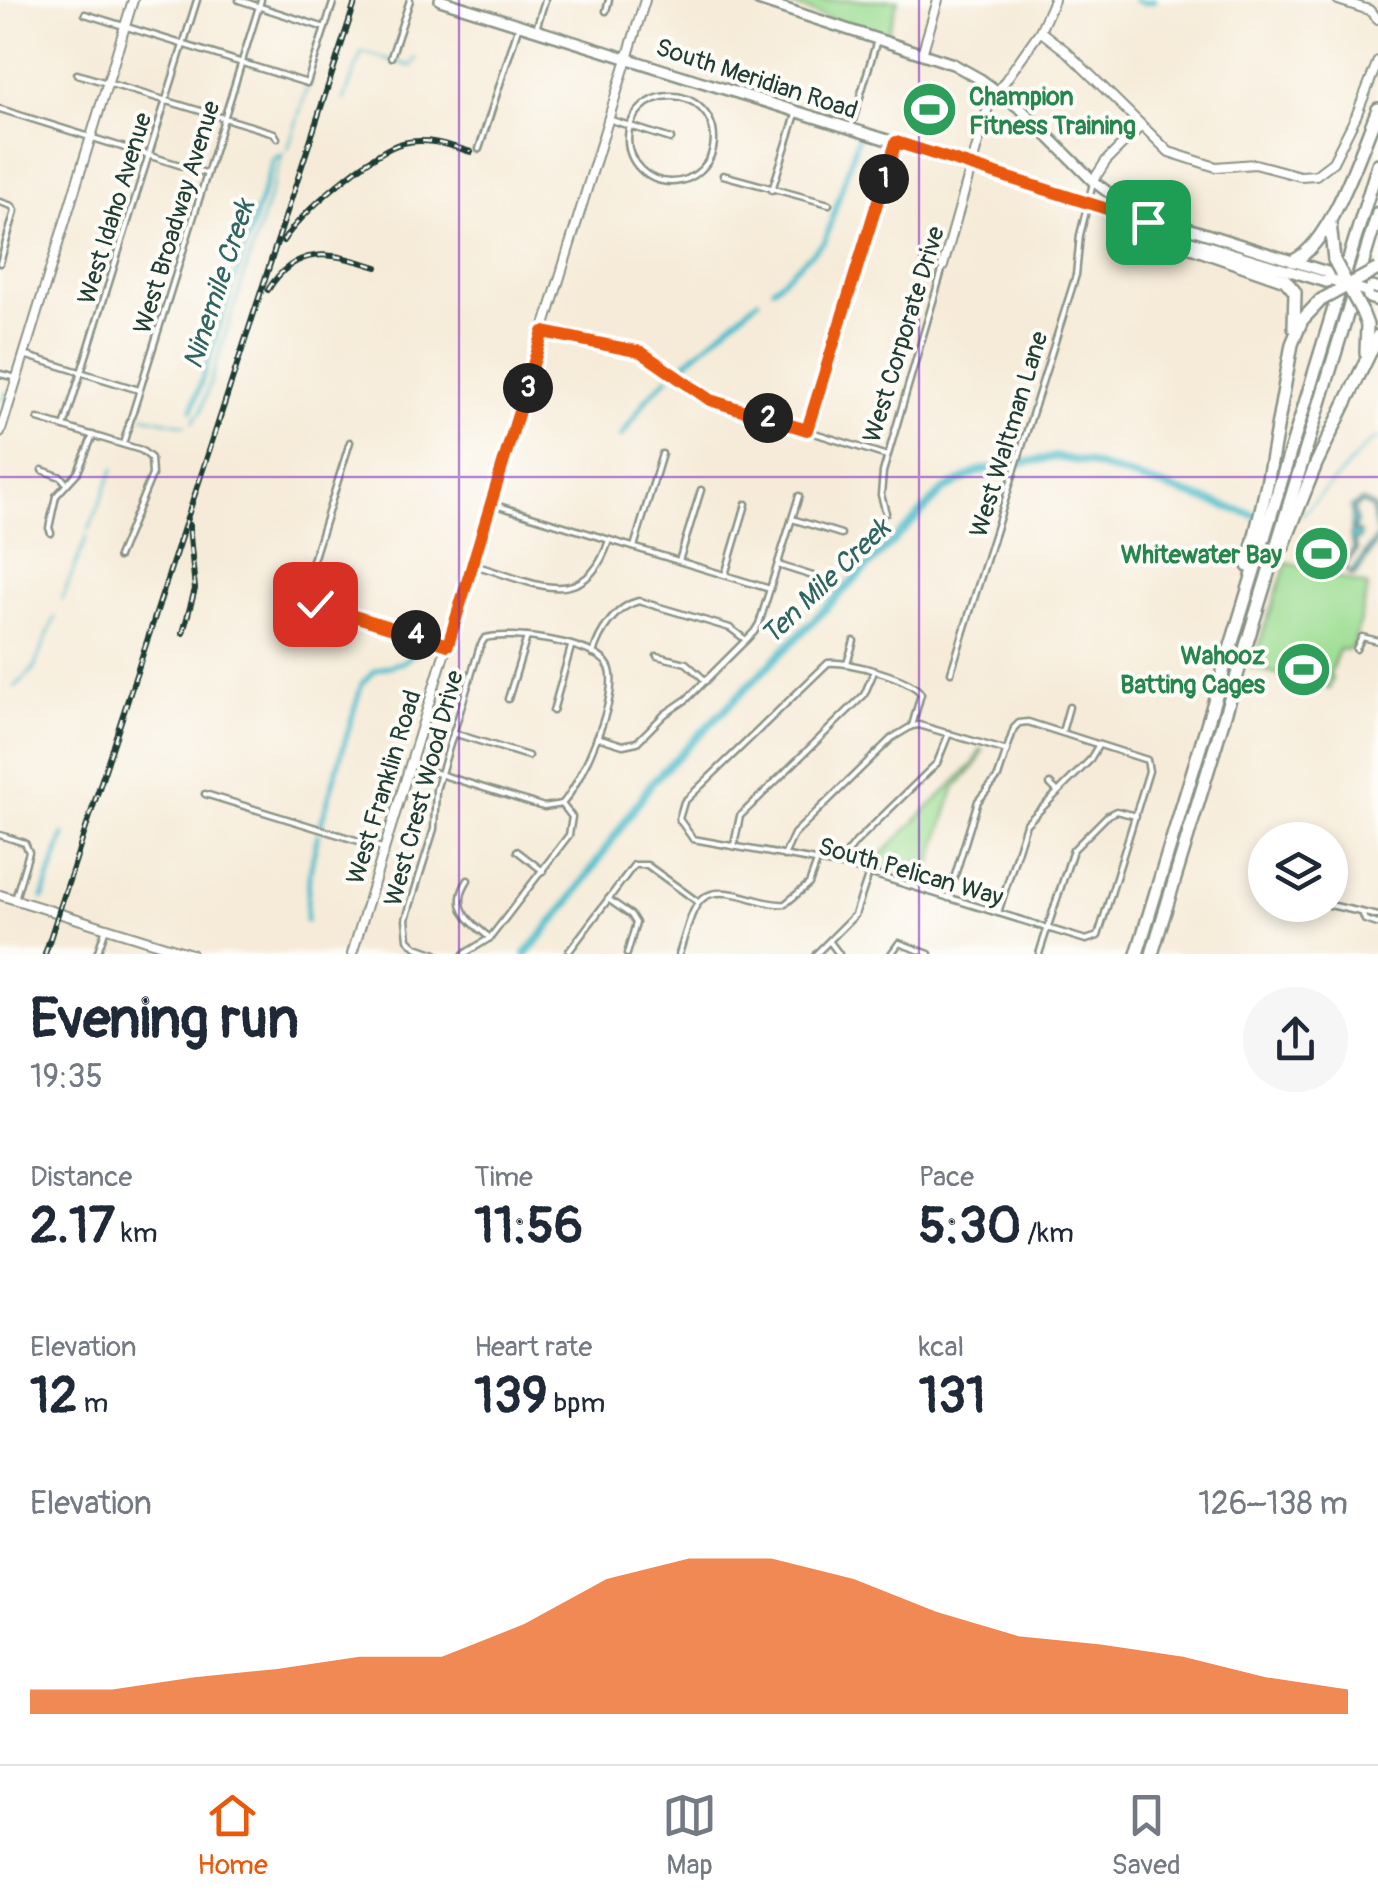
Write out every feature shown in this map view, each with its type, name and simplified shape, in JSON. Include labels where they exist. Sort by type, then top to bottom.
[{"type":"highway","points":[[1294,261],[1309,252],[1330,219],[1378,109]]},
{"type":"highway","points":[[1137,954],[1378,164]]},
{"type":"highway","points":[[1152,954],[1378,213]]},
{"type":"highway","points":[[1330,219],[1334,260],[1367,325],[1366,358]]},
{"type":"highway","points":[[1174,230],[1188,246],[1279,276],[1291,284],[1297,304],[1267,484],[1234,639]]},
{"type":"highway","points":[[1292,344],[1302,320],[1321,300],[1378,269]]},
{"type":"highway","points":[[1239,668],[1299,504],[1378,336]]},
{"type":"main road","name":"South Meridian Road","points":[[440,0],[476,5],[536,30],[1174,230],[1326,282],[1332,280]]},
{"type":"main road","name":"South Meridian Road","points":[[758,0],[953,64],[997,90],[1093,182],[1121,202],[1174,230],[1260,250],[1327,272],[1332,280],[1365,291],[1369,298],[1378,301]]},
{"type":"main road","name":"South Meridian Road","points":[[1365,291],[1378,289]]},
{"type":"street","points":[[0,433],[4,408],[17,378],[134,0]]},
{"type":"street","name":"West Idaho Avenue","points":[[64,427],[197,0]]},
{"type":"street","points":[[239,0],[260,3],[325,28]]},
{"type":"street","points":[[85,14],[307,83],[334,0]]},
{"type":"street","points":[[391,57],[410,0]]},
{"type":"street","points":[[536,30],[545,0]]},
{"type":"street","points":[[606,11],[610,0]]},
{"type":"street","name":"West Franklin Road","points":[[352,954],[645,0]]},
{"type":"street","points":[[922,54],[938,0]]},
{"type":"street","name":"West Corporate Drive","points":[[886,513],[881,487],[887,456],[989,104],[1040,31],[1054,0]]},
{"type":"street","points":[[1338,0],[1378,18]]},
{"type":"street","name":"West Broadway Avenue","points":[[124,444],[260,3]]},
{"type":"street","points":[[479,149],[520,24]]},
{"type":"street","points":[[1040,31],[1066,51],[1166,150],[1221,168],[1255,164],[1311,176],[1326,169],[1338,154],[1378,62]]},
{"type":"street","points":[[850,128],[877,40]]},
{"type":"street","points":[[77,74],[274,133],[277,138]]},
{"type":"street","points":[[679,97],[696,104],[709,118],[714,146],[706,164],[692,177],[663,182],[646,174],[633,159],[628,140],[630,126],[637,113],[651,101],[679,97]]},
{"type":"street","points":[[0,109],[208,174]]},
{"type":"street","points":[[772,190],[796,111]]},
{"type":"street","points":[[608,119],[671,139]]},
{"type":"street","points":[[1093,182],[1106,160],[1141,126]]},
{"type":"street","points":[[807,430],[896,142]]},
{"type":"street","points":[[722,175],[829,204]]},
{"type":"street","name":"West Waltman Lane","points":[[952,672],[1076,275],[1093,182]]},
{"type":"street","points":[[0,202],[14,208],[0,262]]},
{"type":"street","points":[[543,332],[641,352],[710,400],[887,456]]},
{"type":"street","points":[[24,355],[140,390]]},
{"type":"street","points":[[0,374],[17,378]]},
{"type":"street","points":[[38,419],[124,444],[146,452],[151,458],[152,476],[118,557]]},
{"type":"street","points":[[51,533],[48,528],[55,501],[78,472],[94,435]]},
{"type":"street","points":[[350,442],[306,586],[306,598],[448,645]]},
{"type":"street","points":[[634,547],[662,454]]},
{"type":"street","points":[[42,470],[56,474],[68,484]]},
{"type":"street","points":[[679,561],[701,490]]},
{"type":"street","points":[[597,737],[623,745],[637,742],[746,640],[759,624],[799,496]]},
{"type":"street","points":[[492,504],[770,589]]},
{"type":"street","points":[[724,575],[746,504]]},
{"type":"street","points":[[792,519],[841,534]]},
{"type":"street","points":[[473,565],[547,587],[568,588],[596,568],[609,540]]},
{"type":"street","points":[[778,565],[826,583]]},
{"type":"street","points":[[593,654],[600,635],[612,620],[626,605],[639,601],[730,628],[746,640]]},
{"type":"street","name":"West Crest Wood Drive","points":[[436,954],[416,947],[405,929],[434,828],[433,804],[440,774],[480,646],[489,637],[527,637]]},
{"type":"street","points":[[508,699],[527,637],[593,654],[608,665],[611,678],[597,737],[562,804]]},
{"type":"street","points":[[1356,649],[1362,638],[1378,641]]},
{"type":"street","points":[[784,856],[794,834],[892,738],[912,726],[922,694],[920,689],[848,664],[854,641]]},
{"type":"street","points":[[553,712],[571,647]]},
{"type":"street","points":[[657,656],[686,662],[706,681]]},
{"type":"street","name":"South Pelican Way","points":[[848,664],[833,662],[820,668],[679,810],[680,824],[693,840],[845,866],[1093,940],[1098,936],[1136,816]]},
{"type":"street","points":[[734,845],[740,816],[864,695],[874,672]]},
{"type":"street","points":[[1062,732],[1069,708]]},
{"type":"street","points":[[948,898],[978,801],[998,778],[1019,722],[1143,757],[1149,765],[1136,816],[1116,811],[1108,815],[1073,850],[1039,954]]},
{"type":"street","points":[[912,726],[1006,751]]},
{"type":"street","points":[[453,733],[528,756]]},
{"type":"street","points":[[845,866],[851,848],[940,760],[949,734]]},
{"type":"street","points":[[998,913],[1023,830],[1089,761],[1099,744]]},
{"type":"street","points":[[411,765],[544,807],[562,804]]},
{"type":"street","points":[[1050,784],[1058,792]]},
{"type":"street","points":[[205,794],[385,849]]},
{"type":"street","points":[[464,954],[490,938],[544,871],[572,827],[572,817],[562,804]]},
{"type":"street","points":[[0,835],[28,847],[29,856],[15,900]]},
{"type":"street","points":[[517,851],[544,871]]},
{"type":"street","points":[[680,954],[698,902],[711,893],[725,891],[786,904],[809,884],[816,862]]},
{"type":"street","points":[[567,954],[630,868],[638,863],[647,865],[698,902]]},
{"type":"street","points":[[816,954],[855,915],[870,873]]},
{"type":"street","points":[[468,880],[461,910],[490,938]]},
{"type":"street","points":[[0,895],[191,954]]},
{"type":"street","points":[[608,899],[636,922],[627,954]]},
{"type":"street","points":[[1348,910],[1378,916]]},
{"type":"street","points":[[1363,915],[1365,920],[1378,924]]},
{"type":"street","points":[[97,954],[106,928]]},
{"type":"street","points":[[829,941],[838,954]]},
{"type":"street","points":[[891,954],[896,944],[930,954]]},
{"type":"green space","points":[[776,0],[898,0],[886,38]]},
{"type":"green space","points":[[1287,562],[1368,586],[1354,645],[1347,650],[1339,649],[1329,676],[1329,689],[1251,667]]},
{"type":"green space","points":[[981,749],[977,764],[954,789],[931,865],[918,861],[911,883],[871,870],[874,862],[974,763]]},
{"type":"water","points":[[1362,500],[1374,507],[1378,540],[1352,576],[1343,566],[1354,549],[1350,507]],"holes":[[[1361,503],[1371,508],[1377,536],[1352,573],[1346,564],[1357,550],[1355,541],[1360,539],[1360,533],[1354,531],[1354,509]]]},
{"type":"water","name":"Whitewater Bay","points":[[1331,540],[1334,555],[1330,567],[1321,560],[1309,561],[1308,549],[1318,549]]},
{"type":"waterway","points":[[1135,0],[1154,0]]},
{"type":"waterway","name":"Ninemile Creek","points":[[344,100],[362,52],[411,66],[416,58]]},
{"type":"waterway","points":[[288,149],[309,82]]},
{"type":"waterway","points":[[773,288],[825,241],[858,137]]},
{"type":"waterway","points":[[192,410],[274,158],[282,155]]},
{"type":"waterway","name":"Ninemile Creek","points":[[193,422],[201,411],[281,159]]},
{"type":"waterway","points":[[678,369],[758,300]]},
{"type":"waterway","points":[[621,437],[648,397],[668,378]]},
{"type":"waterway","points":[[5,400],[7,394]]},
{"type":"waterway","name":"Ninemile Creek","points":[[143,416],[185,425]]},
{"type":"waterway","name":"Ten Mile Creek","points":[[1302,515],[1378,438]]},
{"type":"waterway","name":"Ten Mile Creek","points":[[526,954],[567,905],[653,781],[944,490],[979,471],[1056,457],[1088,463],[1260,517]]},
{"type":"waterway","name":"Ninemile Creek","points":[[89,530],[114,468]]},
{"type":"waterway","name":"Ninemile Creek","points":[[62,599],[87,536]]},
{"type":"waterway","name":"Ninemile Creek","points":[[15,687],[33,670],[55,617]]},
{"type":"waterway","points":[[321,824],[362,683],[376,670],[403,662],[425,645]]},
{"type":"waterway","points":[[306,921],[309,876],[318,834]]},
{"type":"waterway","points":[[43,898],[64,835]]},
{"type":"railway","points":[[45,954],[356,0]]},
{"type":"railway","points":[[283,241],[338,184],[390,148],[420,141],[471,152]]},
{"type":"railway","points":[[268,290],[279,275],[303,258],[330,256],[377,267]]},
{"type":"railway","points":[[183,633],[195,589],[189,525]]},
{"type":"place","name":"Champion Fitness Training","points":[[930,110]]},
{"type":"place","name":"Whitewater Bay","points":[[1321,554]]},
{"type":"place","name":"Wahooz Batting Cages","points":[[1304,669]]},
{"type":"route","points":[[315,604],[448,645],[543,332],[641,352],[710,400],[807,430],[896,142],[1148,222]]}]
